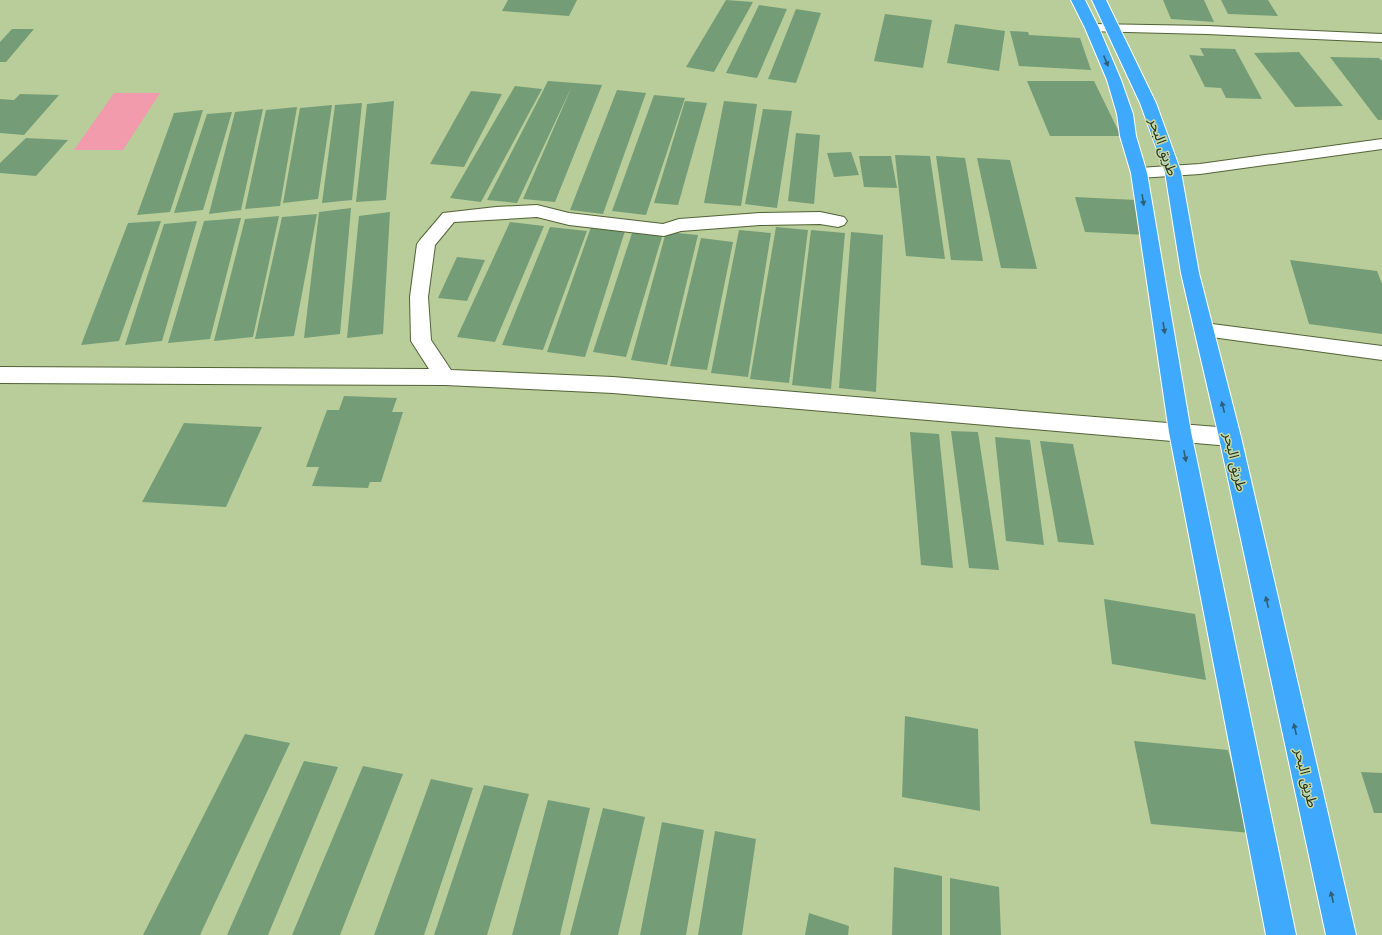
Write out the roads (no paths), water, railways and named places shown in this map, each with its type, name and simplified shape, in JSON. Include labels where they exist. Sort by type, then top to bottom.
[{"type":"highway","name":"طريق البحر","points":[[1078,0],[1092,28],[1114,80],[1125,114],[1128,136],[1139,173],[1180,432],[1281,935]]},
{"type":"highway","name":"طريق البحر","points":[[1099,0],[1114,28],[1148,103],[1173,172],[1190,273],[1230,437],[1341,935]]},
{"type":"street","points":[[1092,28],[1207,30],[1382,38]]},
{"type":"street","points":[[1139,173],[1173,172],[1382,144]]},
{"type":"street","points":[[444,377],[421,341],[419,297],[426,244],[449,217],[537,212],[569,219],[664,230],[679,225],[760,219],[820,218],[838,222]]},
{"type":"street","points":[[1204,330],[1382,353]]},
{"type":"street","points":[[0,375],[444,377],[613,385],[1230,437]]}]
